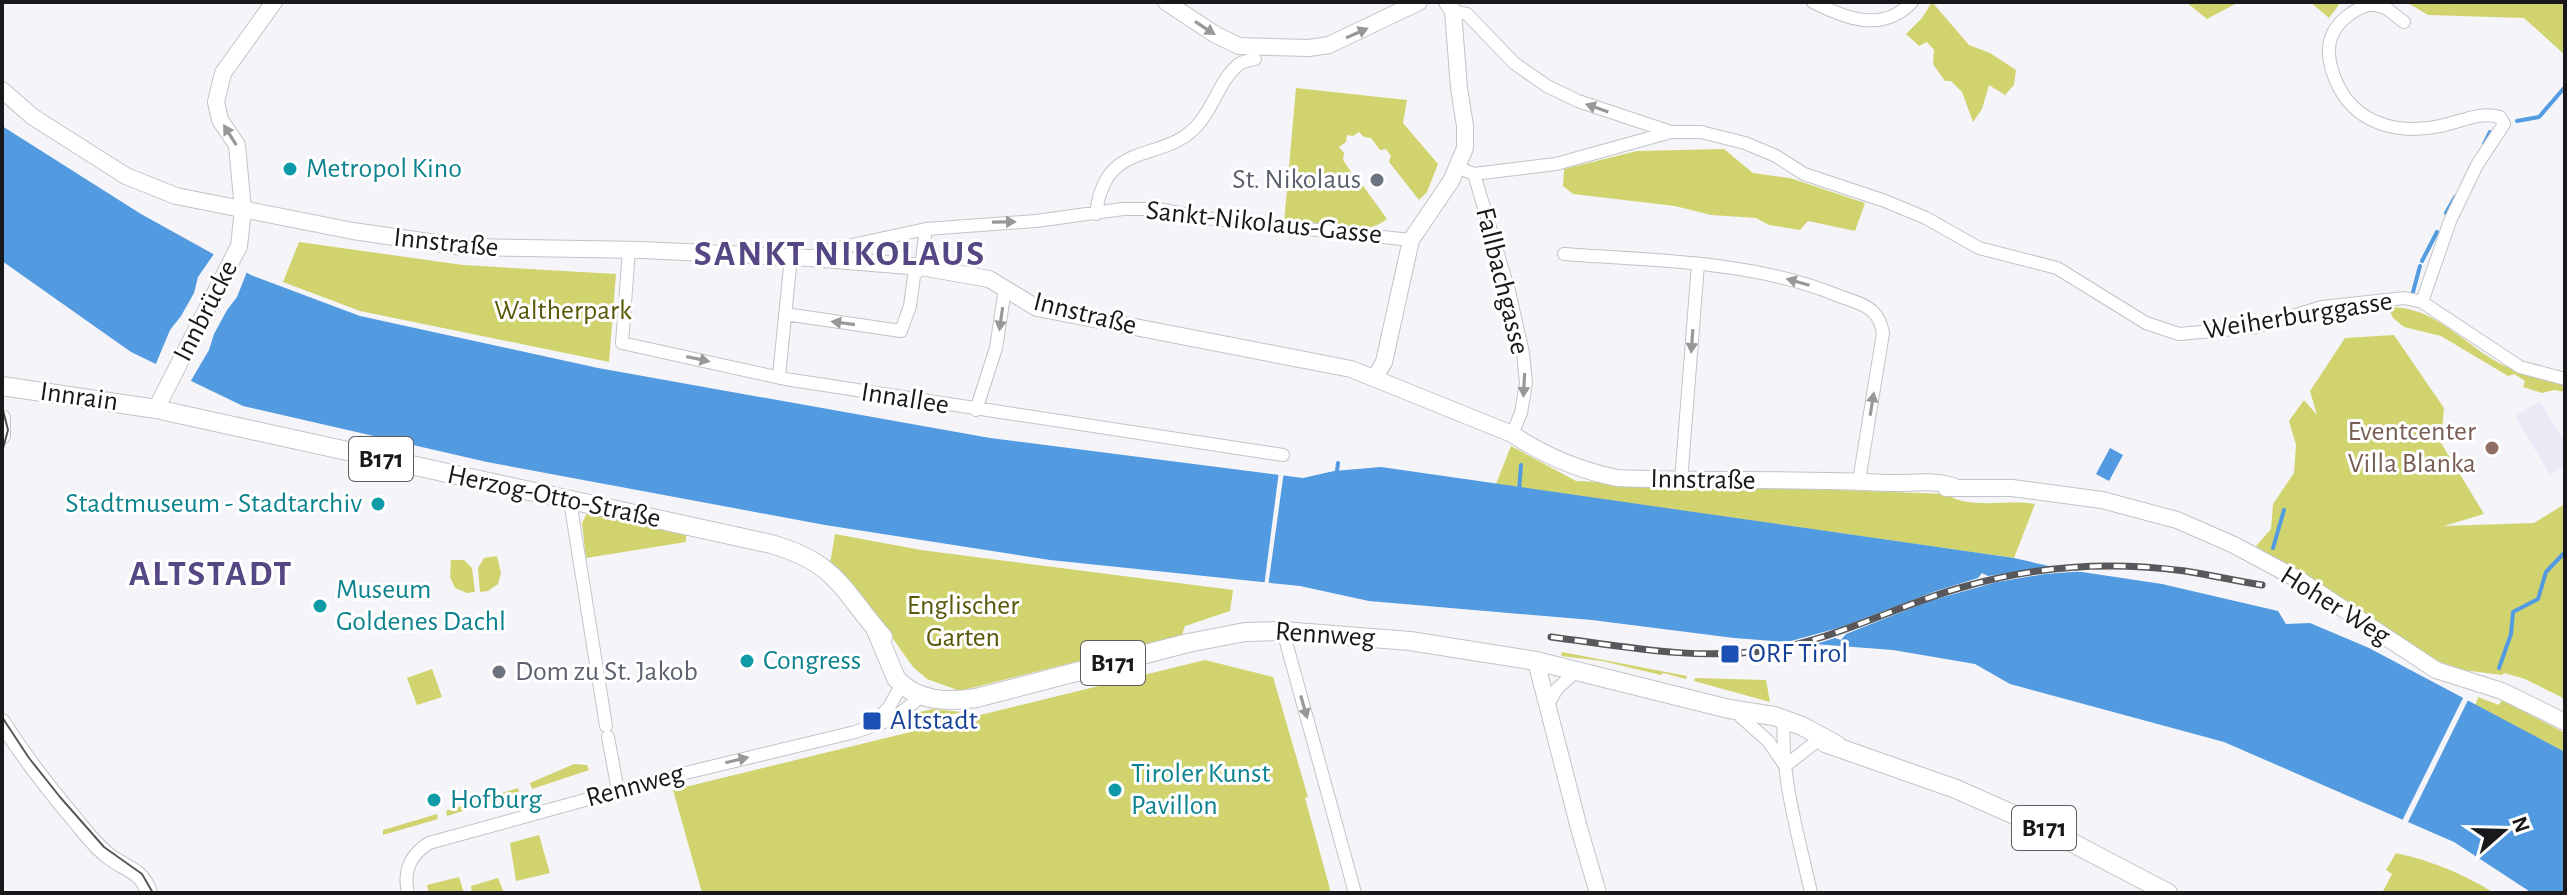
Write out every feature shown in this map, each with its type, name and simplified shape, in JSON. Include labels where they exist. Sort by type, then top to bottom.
[{"type":"main road","name":"Innrain","points":[[2,386],[156,409]]},
{"type":"main road","name":"Herzog-Otto-Straße","points":[[156,409],[789,549],[821,566],[839,580],[893,648],[923,695]]},
{"type":"main road","name":"Herzog-Otto-Straße","points":[[875,628],[896,678],[902,684]]},
{"type":"main road","name":"Rennweg","points":[[902,684],[923,695],[948,701],[976,698],[1188,643],[1245,632],[1283,631],[1410,641],[1536,661],[1784,725],[1956,789],[2046,829],[2168,893]]},
{"type":"main road","name":"Rennweg","points":[[1784,725],[1817,741],[1837,745]]},
{"type":"street","name":"Innbrücke","points":[[156,409],[239,246],[243,210],[237,145],[220,120],[216,102],[223,73],[274,2]]},
{"type":"street","points":[[1166,2],[1216,35],[1239,46],[1309,48],[1329,45],[1419,2]]},
{"type":"street","points":[[1813,2],[1849,18],[1868,21],[1899,14],[1912,2]]},
{"type":"street","name":"Weiherburggasse","points":[[1449,4],[1467,14],[1514,63],[1547,86],[1578,101],[1671,132]]},
{"type":"street","name":"Fallbachgasse","points":[[1449,4],[1465,126],[1466,171],[1509,291],[1523,353],[1526,383],[1521,413],[1512,434]]},
{"type":"street","points":[[2404,22],[2386,8],[2371,4],[2350,15],[2333,33],[2329,49],[2331,66],[2339,87],[2354,109],[2372,121],[2404,129],[2441,126],[2487,115],[2500,117],[2504,124],[2477,165],[2450,221],[2422,302]]},
{"type":"street","points":[[1096,214],[1098,195],[1107,175],[1125,160],[1190,133],[1239,63],[1255,59]]},
{"type":"street","name":"Innstraße","points":[[2,90],[33,117],[126,176],[176,196],[243,210],[353,231],[463,247],[811,258],[921,267],[989,279],[1037,308],[1253,348],[1336,365],[1375,377],[1512,434],[1536,450],[1582,471],[1617,478],[1909,484],[1930,481],[1953,486],[2012,488],[2102,500]]},
{"type":"street","name":"Weiherburggasse","points":[[1466,171],[1556,164],[1671,132],[1701,132],[1745,143],[1776,156],[1804,174],[1926,218],[1979,248],[2057,268],[2146,323],[2179,334],[2256,327],[2322,307],[2405,298],[2422,302],[2520,367],[2565,379]]},
{"type":"street","points":[[1375,377],[1384,362],[1411,240],[1466,171]]},
{"type":"street","name":"Sankt-Nikolaus-Gasse","points":[[811,258],[824,251],[926,229],[1036,221],[1123,209],[1158,209],[1205,218],[1411,240]]},
{"type":"street","points":[[785,314],[901,331],[910,306],[914,276],[921,267],[926,229]]},
{"type":"street","name":"Innallee","points":[[629,250],[622,343],[785,379],[1283,455]]},
{"type":"street","points":[[1564,254],[1698,264],[1768,274],[1824,290],[1871,309],[1880,321],[1883,333],[1859,481]]},
{"type":"street","points":[[779,376],[791,257]]},
{"type":"street","points":[[1681,481],[1698,264]]},
{"type":"street","points":[[976,410],[996,348],[1005,289]]},
{"type":"street","points":[[2,418],[2,436]]},
{"type":"street","name":"Hoher Weg","points":[[2102,500],[2177,520],[2234,545],[2301,581],[2436,670],[2509,694],[2565,722]]},
{"type":"street","points":[[570,501],[618,791]]},
{"type":"street","points":[[1283,631],[1355,893]]},
{"type":"street","points":[[1536,661],[1598,893]]},
{"type":"street","points":[[1548,704],[1557,689],[1576,671]]},
{"type":"street","points":[[870,727],[889,707],[902,684]]},
{"type":"street","name":"Rennweg","points":[[408,893],[406,878],[410,862],[429,843],[870,727],[893,719],[923,695]]},
{"type":"street","points":[[1735,713],[1768,741],[1785,766]]},
{"type":"street","points":[[2,722],[30,765],[95,844],[109,857],[137,873],[145,881],[149,893]]},
{"type":"street","points":[[1784,725],[1785,766],[1811,893]]},
{"type":"street","points":[[1785,766],[1817,741]]},
{"type":"shaded area","points":[[2540,401],[2565,442],[2565,466],[2550,475],[2515,416]]},
{"type":"green space","points":[[1932,2],[1969,45],[1990,53],[2016,70],[2014,85],[2005,95],[1989,85],[1982,109],[1973,122],[1962,92],[1951,81],[1945,81],[1933,64],[1934,50],[1927,42],[1919,46],[1906,34]]},
{"type":"green space","points":[[2186,2],[2239,2],[2207,19]]},
{"type":"green space","points":[[2310,2],[2341,2],[2329,18]]},
{"type":"green space","points":[[2406,2],[2565,2],[2565,55],[2524,18],[2428,15]]},
{"type":"green space","points":[[1296,88],[1407,100],[1403,123],[1438,164],[1427,192],[1419,200],[1389,162],[1391,156],[1386,149],[1380,150],[1371,138],[1359,132],[1353,136],[1347,135],[1346,142],[1339,147],[1344,153],[1343,160],[1354,184],[1361,183],[1387,219],[1351,231],[1284,223]]},
{"type":"green space","points":[[1724,149],[1753,173],[1790,178],[1865,203],[1855,231],[1808,221],[1800,230],[1769,225],[1756,218],[1711,215],[1675,206],[1573,194],[1563,186],[1564,169],[1637,151]]},
{"type":"green space","name":"Waltherpark","points":[[299,242],[463,265],[616,274],[609,362],[360,311],[283,282]]},
{"type":"green space","points":[[2388,307],[2419,312],[2499,363],[2531,376],[2565,384],[2565,392],[2554,390],[2542,393],[2523,387],[2525,381],[2514,374],[2508,376],[2441,336],[2404,327],[2393,318]]},
{"type":"green space","points":[[2394,335],[2444,408],[2441,443],[2484,514],[2444,526],[2534,523],[2565,504],[2565,699],[2525,679],[2504,673],[2463,670],[2438,661],[2256,546],[2271,529],[2273,504],[2294,473],[2296,445],[2289,421],[2304,400],[2317,415],[2310,391],[2345,338]]},
{"type":"green space","points":[[1511,446],[1576,481],[1947,494],[1965,502],[2035,504],[2014,558],[1496,484]]},
{"type":"green space","points":[[587,513],[686,534],[686,542],[586,558],[582,523]]},
{"type":"green space","name":"Englischer Garten","points":[[835,534],[921,550],[1233,590],[1230,611],[1185,626],[1182,635],[960,691],[927,679],[913,667],[862,595],[830,564]]},
{"type":"green space","points":[[497,556],[501,573],[498,584],[480,592],[478,568],[484,558]]},
{"type":"green space","points":[[451,560],[464,560],[472,568],[475,592],[467,593],[455,588],[450,577]]},
{"type":"green space","points":[[1562,652],[1687,676],[1686,679],[1602,661],[1561,656]]},
{"type":"green space","points":[[1205,660],[1273,677],[1308,797],[1305,798],[1331,893],[702,893],[673,790]]},
{"type":"green space","points":[[432,669],[442,697],[417,705],[407,678]]},
{"type":"green space","points":[[1695,678],[1766,680],[1770,702],[1694,681]]},
{"type":"green space","points":[[2478,697],[2499,705],[2502,700],[2565,733],[2565,752],[2475,706]]},
{"type":"green space","points":[[933,709],[962,712],[893,728],[915,713]]},
{"type":"green space","points":[[574,764],[587,765],[589,770],[532,789],[530,783]]},
{"type":"green space","points":[[518,788],[519,793],[447,816],[446,811]]},
{"type":"green space","points":[[437,814],[438,819],[383,835],[383,830]]},
{"type":"green space","points":[[539,835],[550,873],[516,881],[510,843]]},
{"type":"green space","points":[[2396,853],[2446,868],[2494,893],[2382,893],[2392,874],[2386,870]]},
{"type":"green space","points":[[459,877],[464,893],[429,893],[427,885]]},
{"type":"green space","points":[[498,878],[504,893],[472,893],[471,886]]},
{"type":"water","points":[[2,126],[141,214],[251,275],[360,316],[598,368],[990,438],[1303,478],[1334,471],[1381,467],[2014,558],[2062,569],[2162,584],[2278,611],[2286,624],[2310,623],[2369,648],[2565,752],[2565,893],[2532,893],[2454,842],[2224,742],[2010,684],[1975,664],[1893,650],[1734,638],[1592,620],[1369,601],[1300,586],[1050,560],[825,525],[487,462],[243,406],[131,352],[2,261]]},
{"type":"water","points":[[2110,448],[2123,455],[2109,481],[2096,474]]},
{"type":"pier","points":[[216,251],[248,269],[237,297],[227,310],[189,384],[155,366],[170,330],[194,293],[198,277]]},
{"type":"pier","points":[[1279,471],[1284,471],[1268,587],[1264,587]]},
{"type":"pier","points":[[2062,565],[2099,570],[1997,582],[1929,601],[1846,634],[1841,640],[1835,638],[1806,647],[1776,645],[1842,627],[1978,578],[1982,573],[1988,576]]},
{"type":"pier","points":[[2464,696],[2469,698],[2406,826],[2401,823]]},
{"type":"waterway","points":[[2517,121],[2539,117],[2565,87]]},
{"type":"waterway","points":[[2484,144],[2490,132]]},
{"type":"waterway","points":[[2446,213],[2455,197]]},
{"type":"waterway","points":[[2422,261],[2437,232]]},
{"type":"waterway","points":[[2413,292],[2420,266]]},
{"type":"waterway","points":[[1337,471],[1338,463]]},
{"type":"waterway","points":[[1519,491],[1521,465]]},
{"type":"waterway","points":[[2273,548],[2284,510]]},
{"type":"waterway","points":[[2499,668],[2511,634],[2513,612],[2538,599],[2546,572],[2565,552]]},
{"type":"tram line","points":[[2,406],[8,430],[2,452]]},
{"type":"tram line","points":[[2,717],[60,797],[104,847],[142,874],[153,893]]},
{"type":"railway","points":[[1551,637],[1686,653],[1767,650],[1842,630],[1963,587],[2018,574],[2073,567],[2157,568],[2262,585]]},
{"type":"place","name":"Metropol Kino","points":[[290,169]]},
{"type":"place","name":"St. Nikolaus","points":[[1377,180]]},
{"type":"place","name":"Eventcenter Villa Blanka","points":[[2492,448]]},
{"type":"place","name":"Stadtmuseum - Stadtarchiv","points":[[378,504]]},
{"type":"place","name":"Museum Goldenes Dachl","points":[[320,606]]},
{"type":"place","name":"ORF Tirol","points":[[1730,654]]},
{"type":"place","name":"Congress","points":[[747,661]]},
{"type":"place","name":"Dom zu St. Jakob","points":[[499,672]]},
{"type":"place","name":"Altstadt","points":[[872,721]]},
{"type":"place","name":"Tiroler Kunst Pavillon","points":[[1115,790]]},
{"type":"place","name":"Hofburg","points":[[434,800]]},
{"type":"district","name":"SANKT NIKOLAUS","points":[[840,254]]},
{"type":"district","name":"ALTSTADT","points":[[211,574]]}]
